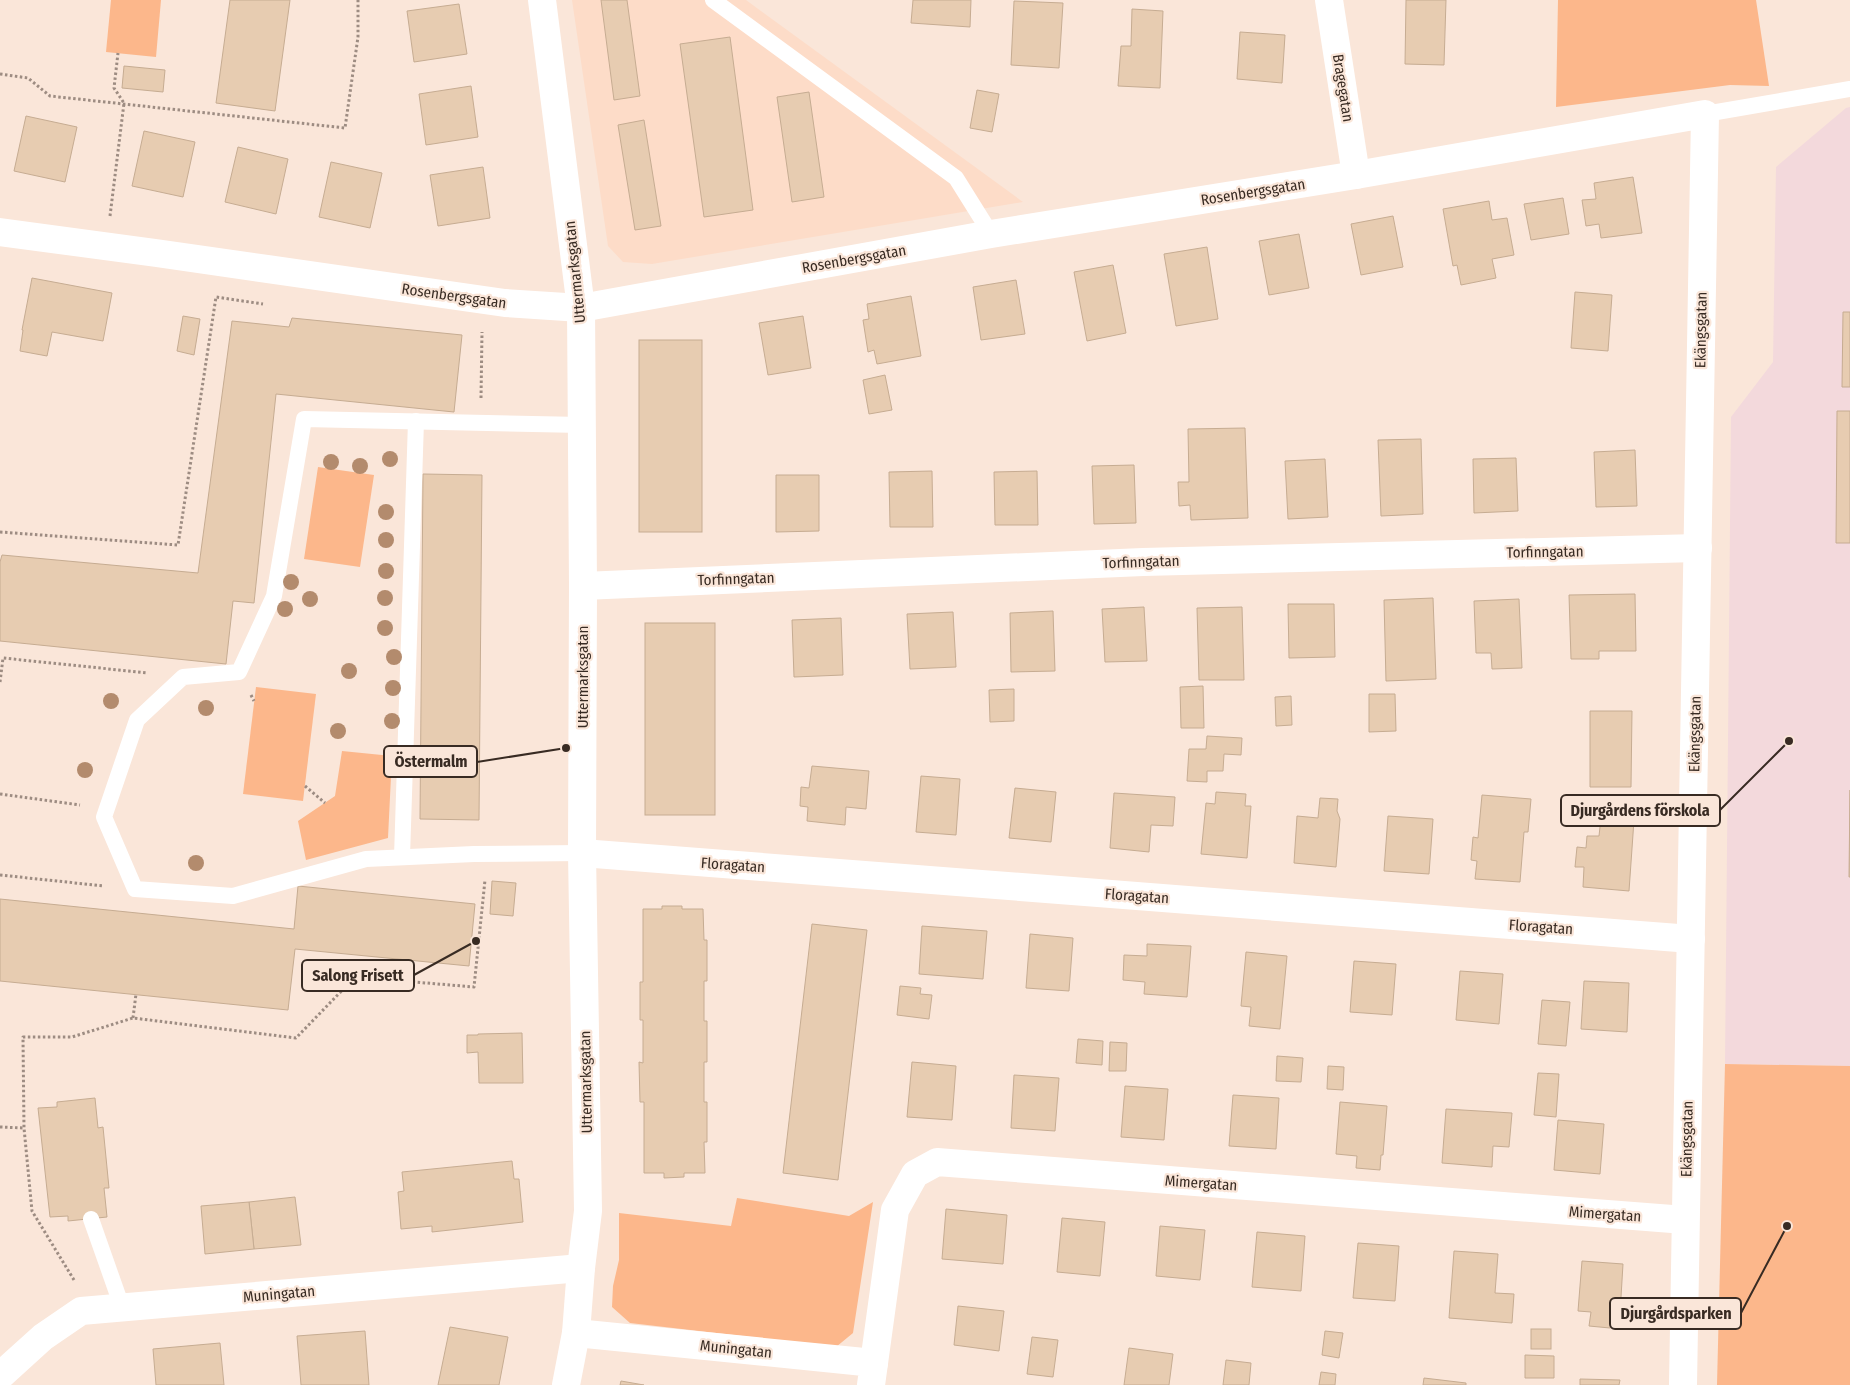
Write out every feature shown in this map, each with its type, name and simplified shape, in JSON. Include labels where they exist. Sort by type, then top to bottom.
[{"type":"street","name":"Uttermarksgatan","points":[[542,0],[581,308],[582,853],[588,1211],[580,1268],[576,1333],[566,1385]]},
{"type":"street","name":"Bragegatan","points":[[1329,0],[1356,175]]},
{"type":"street","name":"Rosenbergsgatan","points":[[0,232],[504,303],[581,308],[991,234],[1356,175],[1705,114]]},
{"type":"street","name":"Ekängsgatan","points":[[1683,1385],[1705,114]]},
{"type":"street","name":"Torfinngatan","points":[[583,586],[1143,562],[1698,548]]},
{"type":"street","name":"Floragatan","points":[[582,853],[1691,939]]},
{"type":"street","name":"Mimergatan","points":[[872,1374],[895,1210],[915,1174],[937,1162],[1685,1220]]},
{"type":"street","name":"Muningatan","points":[[0,1376],[43,1336],[81,1311],[580,1268]]},
{"type":"street","name":"Muningatan","points":[[576,1333],[872,1374]]},
{"type":"lane","points":[[713,0],[956,178],[991,234]]},
{"type":"lane","points":[[1705,114],[1850,89]]},
{"type":"lane","points":[[582,425],[304,419],[274,596],[240,672],[183,677],[137,720],[104,818],[135,889],[233,896],[366,859],[488,854],[582,853]]},
{"type":"lane","points":[[402,857],[416,421]]},
{"type":"lane","points":[[91,1219],[122,1307]]},
{"type":"path","points":[[0,74],[28,78],[50,96],[344,128],[358,38],[358,0]]},
{"type":"path","points":[[106,246],[124,104],[114,88],[118,53]]},
{"type":"path","points":[[0,532],[178,545],[216,297],[265,304]]},
{"type":"path","points":[[473,331],[483,332],[480,422]]},
{"type":"path","points":[[0,682],[3,658],[130,672]]},
{"type":"path","points":[[305,786],[325,803]]},
{"type":"path","points":[[0,794],[77,804]]},
{"type":"path","points":[[93,1310],[32,1211],[24,1128],[23,1037],[72,1037],[133,1018],[296,1038],[355,977],[474,987],[488,854]]},
{"type":"path","points":[[0,874],[135,889]]},
{"type":"path","points":[[133,1018],[136,994]]},
{"type":"path","points":[[0,1127],[24,1128]]},
{"type":"shaded area","points":[[111,0],[161,0],[156,57],[106,52]]},
{"type":"shaded area","points":[[572,0],[746,0],[1023,202],[652,264],[623,262],[608,246]]},
{"type":"shaded area","points":[[1558,0],[1756,0],[1769,86],[1730,85],[1556,107]]},
{"type":"shaded area","points":[[1850,107],[1850,1066],[1725,1064],[1731,417],[1773,362],[1776,167],[1846,108]]},
{"type":"shaded area","points":[[318,467],[374,475],[360,567],[304,559]]},
{"type":"shaded area","points":[[256,687],[316,694],[303,801],[243,794]]},
{"type":"shaded area","points":[[342,751],[392,756],[388,838],[306,860],[298,821],[335,796]]},
{"type":"shaded area","points":[[1725,1064],[1850,1066],[1850,1385],[1717,1385]]},
{"type":"shaded area","points":[[737,1198],[849,1216],[873,1202],[853,1333],[836,1347],[630,1323],[612,1307],[613,1286],[619,1260],[619,1213],[731,1226]]},
{"type":"building","points":[[230,0],[290,0],[275,111],[216,103]]},
{"type":"building","points":[[601,0],[627,0],[640,96],[614,100]]},
{"type":"building","points":[[913,0],[971,0],[970,27],[911,23]]},
{"type":"building","points":[[1406,0],[1446,0],[1444,65],[1405,64]]},
{"type":"building","points":[[1014,1],[1063,3],[1059,68],[1011,65]]},
{"type":"building","points":[[459,4],[467,54],[414,62],[407,11]]},
{"type":"building","points":[[1132,9],[1163,11],[1160,88],[1118,86],[1121,46],[1131,46]]},
{"type":"building","points":[[1240,32],[1285,35],[1282,83],[1237,79]]},
{"type":"building","points":[[730,37],[753,210],[704,217],[680,44]]},
{"type":"building","points":[[124,66],[165,70],[163,92],[122,88]]},
{"type":"building","points":[[471,86],[478,137],[426,145],[419,94]]},
{"type":"building","points":[[977,90],[999,94],[992,132],[970,128]]},
{"type":"building","points":[[809,92],[824,197],[792,202],[777,97]]},
{"type":"building","points":[[26,116],[77,127],[65,182],[14,171]]},
{"type":"building","points":[[644,120],[661,226],[635,230],[618,125]]},
{"type":"building","points":[[144,131],[195,142],[183,197],[132,186]]},
{"type":"building","points":[[238,147],[288,159],[276,214],[225,202]]},
{"type":"building","points":[[331,162],[382,173],[370,228],[319,217]]},
{"type":"building","points":[[483,167],[490,218],[438,226],[430,175]]},
{"type":"building","points":[[1633,177],[1642,233],[1601,238],[1599,224],[1586,226],[1582,200],[1596,199],[1594,183]]},
{"type":"building","points":[[1563,198],[1569,234],[1531,240],[1524,204]]},
{"type":"building","points":[[1489,201],[1492,220],[1507,218],[1514,255],[1492,259],[1496,278],[1461,285],[1457,265],[1453,266],[1443,209]]},
{"type":"building","points":[[1393,216],[1403,267],[1361,275],[1351,224]]},
{"type":"building","points":[[1299,234],[1309,288],[1269,295],[1259,241]]},
{"type":"building","points":[[1207,247],[1218,319],[1176,326],[1164,254]]},
{"type":"building","points":[[1113,265],[1126,333],[1087,341],[1074,272]]},
{"type":"building","points":[[32,278],[112,293],[103,341],[52,332],[47,356],[20,351]]},
{"type":"building","points":[[1016,280],[1025,334],[981,340],[973,287]]},
{"type":"building","points":[[1575,292],[1612,295],[1608,351],[1571,348]]},
{"type":"building","points":[[911,296],[921,356],[877,364],[874,350],[868,352],[863,320],[869,319],[867,304]]},
{"type":"building","points":[[1843,312],[1850,312],[1850,387],[1842,387]]},
{"type":"building","points":[[183,316],[200,319],[194,355],[177,351]]},
{"type":"building","points":[[803,316],[811,368],[768,375],[759,323]]},
{"type":"building","points":[[292,318],[462,335],[454,412],[276,394],[254,603],[233,601],[226,664],[0,641],[0,562],[2,555],[198,573],[232,321],[289,327]]},
{"type":"building","points":[[639,340],[702,340],[702,532],[639,532]]},
{"type":"building","points":[[885,375],[892,410],[869,414],[863,380]]},
{"type":"building","points":[[1837,411],[1850,411],[1850,543],[1836,543]]},
{"type":"building","points":[[1245,428],[1248,518],[1191,520],[1190,505],[1179,506],[1178,482],[1189,482],[1188,429]]},
{"type":"building","points":[[1421,439],[1423,514],[1381,516],[1378,440]]},
{"type":"building","points":[[1635,450],[1637,506],[1596,507],[1594,452]]},
{"type":"building","points":[[1516,458],[1518,511],[1474,513],[1473,459]]},
{"type":"building","points":[[1325,459],[1328,517],[1288,519],[1285,461]]},
{"type":"building","points":[[1134,465],[1136,523],[1094,524],[1092,466]]},
{"type":"building","points":[[932,471],[933,527],[890,527],[889,472]]},
{"type":"building","points":[[1037,471],[1038,525],[995,525],[994,472]]},
{"type":"building","points":[[423,474],[482,475],[479,820],[420,819]]},
{"type":"building","points":[[776,475],[819,475],[819,531],[776,532]]},
{"type":"building","points":[[1635,594],[1636,651],[1599,651],[1599,659],[1571,659],[1569,595]]},
{"type":"building","points":[[1433,598],[1436,679],[1386,681],[1384,600]]},
{"type":"building","points":[[1519,599],[1522,668],[1492,669],[1491,653],[1476,653],[1474,601]]},
{"type":"building","points":[[1288,604],[1334,604],[1335,657],[1289,658]]},
{"type":"building","points":[[1144,607],[1147,661],[1105,662],[1102,609]]},
{"type":"building","points":[[1242,607],[1244,680],[1199,680],[1197,608]]},
{"type":"building","points":[[1053,611],[1055,671],[1011,672],[1010,613]]},
{"type":"building","points":[[953,612],[956,667],[910,669],[907,614]]},
{"type":"building","points":[[841,618],[843,675],[794,677],[792,620]]},
{"type":"building","points":[[645,623],[715,623],[715,815],[645,815]]},
{"type":"building","points":[[1203,686],[1204,728],[1181,728],[1180,687]]},
{"type":"building","points":[[1014,689],[1014,721],[990,722],[989,690]]},
{"type":"building","points":[[1369,694],[1395,694],[1396,731],[1369,732]]},
{"type":"building","points":[[1291,696],[1292,725],[1276,726],[1275,697]]},
{"type":"building","points":[[1590,711],[1632,711],[1631,787],[1590,787]]},
{"type":"building","points":[[1207,736],[1242,738],[1241,755],[1224,754],[1223,771],[1207,771],[1207,782],[1187,781],[1189,749],[1206,749]]},
{"type":"building","points":[[812,766],[869,771],[866,809],[846,807],[845,825],[807,821],[808,807],[800,806],[801,787],[809,788]]},
{"type":"building","points":[[921,776],[960,779],[956,835],[916,832]]},
{"type":"building","points":[[1015,788],[1056,792],[1051,842],[1009,838]]},
{"type":"building","points":[[1850,790],[1850,877],[1849,877]]},
{"type":"building","points":[[1216,792],[1246,794],[1245,806],[1251,806],[1247,858],[1201,854],[1206,803],[1215,804]]},
{"type":"building","points":[[1114,793],[1175,797],[1173,826],[1151,825],[1149,852],[1110,848]]},
{"type":"building","points":[[1482,795],[1531,799],[1528,832],[1524,832],[1520,882],[1475,879],[1477,861],[1471,860],[1473,837],[1478,838]]},
{"type":"building","points":[[1320,798],[1338,799],[1337,811],[1340,819],[1336,867],[1294,863],[1297,816],[1318,818]]},
{"type":"building","points":[[1388,816],[1433,819],[1429,874],[1384,871]]},
{"type":"building","points":[[1601,818],[1634,820],[1629,891],[1583,887],[1584,867],[1575,867],[1577,847],[1586,848],[1587,836],[1599,836]]},
{"type":"building","points":[[492,881],[516,883],[513,916],[490,914]]},
{"type":"building","points":[[298,886],[475,904],[469,966],[295,949],[288,1010],[0,981],[0,899],[294,929]]},
{"type":"building","points":[[662,906],[682,906],[682,909],[703,909],[704,940],[707,940],[707,981],[704,981],[704,1021],[707,1021],[707,1062],[704,1062],[704,1102],[707,1102],[707,1142],[704,1142],[705,1173],[684,1173],[684,1177],[664,1178],[664,1173],[644,1173],[644,1102],[640,1102],[639,1062],[643,1063],[643,1020],[640,1020],[640,982],[643,982],[643,909],[662,909]]},
{"type":"building","points":[[812,924],[867,930],[838,1180],[783,1173]]},
{"type":"building","points":[[922,926],[987,931],[983,979],[919,974]]},
{"type":"building","points":[[1030,934],[1073,938],[1069,991],[1026,988]]},
{"type":"building","points":[[1147,944],[1191,946],[1187,997],[1144,994],[1145,982],[1123,980],[1124,955],[1147,956]]},
{"type":"building","points":[[1246,952],[1287,956],[1280,1029],[1249,1026],[1251,1007],[1241,1006]]},
{"type":"building","points":[[1354,961],[1396,964],[1392,1015],[1350,1012]]},
{"type":"building","points":[[1460,971],[1503,974],[1499,1024],[1456,1020]]},
{"type":"building","points":[[1584,981],[1629,983],[1627,1032],[1581,1029]]},
{"type":"building","points":[[900,986],[921,988],[920,994],[932,995],[929,1019],[897,1015]]},
{"type":"building","points":[[1542,1000],[1570,1002],[1566,1046],[1538,1044]]},
{"type":"building","points":[[522,1033],[523,1083],[479,1083],[478,1052],[467,1053],[467,1035]]},
{"type":"building","points":[[1078,1039],[1103,1041],[1102,1065],[1076,1063]]},
{"type":"building","points":[[1110,1042],[1127,1043],[1126,1071],[1109,1071]]},
{"type":"building","points":[[1277,1056],[1303,1058],[1301,1082],[1276,1081]]},
{"type":"building","points":[[912,1062],[956,1066],[952,1120],[907,1117]]},
{"type":"building","points":[[1328,1066],[1344,1067],[1343,1090],[1327,1089]]},
{"type":"building","points":[[1538,1073],[1559,1074],[1556,1117],[1534,1115]]},
{"type":"building","points":[[1014,1075],[1059,1078],[1055,1131],[1011,1128]]},
{"type":"building","points":[[1125,1086],[1168,1089],[1164,1140],[1121,1137]]},
{"type":"building","points":[[1233,1095],[1279,1098],[1276,1149],[1229,1146]]},
{"type":"building","points":[[95,1098],[98,1128],[103,1127],[109,1188],[104,1188],[107,1217],[68,1221],[68,1216],[50,1217],[38,1108],[57,1107],[57,1102]]},
{"type":"building","points":[[1340,1102],[1387,1106],[1380,1170],[1356,1168],[1357,1156],[1336,1154]]},
{"type":"building","points":[[1446,1109],[1512,1113],[1509,1147],[1493,1146],[1492,1167],[1442,1163]]},
{"type":"building","points":[[1558,1120],[1604,1124],[1600,1174],[1554,1170]]},
{"type":"building","points":[[512,1161],[514,1179],[519,1179],[523,1222],[432,1232],[432,1226],[401,1229],[398,1192],[404,1191],[402,1172]]},
{"type":"building","points":[[295,1197],[301,1245],[254,1249],[249,1202]]},
{"type":"building","points":[[249,1202],[254,1249],[205,1254],[201,1206]]},
{"type":"building","points":[[946,1209],[1007,1215],[1003,1264],[942,1259]]},
{"type":"building","points":[[1062,1218],[1105,1222],[1100,1276],[1057,1272]]},
{"type":"building","points":[[1160,1226],[1205,1230],[1200,1280],[1156,1276]]},
{"type":"building","points":[[1257,1232],[1305,1236],[1301,1291],[1252,1287]]},
{"type":"building","points":[[1358,1243],[1399,1246],[1395,1301],[1353,1298]]},
{"type":"building","points":[[1454,1251],[1498,1254],[1495,1293],[1514,1294],[1512,1323],[1449,1318]]},
{"type":"building","points":[[1582,1261],[1623,1264],[1620,1314],[1612,1314],[1610,1328],[1589,1326],[1591,1312],[1578,1311]]},
{"type":"building","points":[[958,1306],[1004,1311],[999,1351],[954,1345]]},
{"type":"building","points":[[450,1327],[508,1337],[499,1385],[438,1385]]},
{"type":"building","points":[[1531,1329],[1551,1329],[1551,1349],[1531,1349]]},
{"type":"building","points":[[365,1331],[369,1385],[301,1385],[297,1336]]},
{"type":"building","points":[[1325,1331],[1343,1333],[1339,1358],[1322,1355]]},
{"type":"building","points":[[1032,1337],[1058,1340],[1053,1377],[1027,1374]]},
{"type":"building","points":[[220,1343],[224,1385],[156,1385],[153,1349]]},
{"type":"building","points":[[1129,1348],[1173,1354],[1169,1385],[1124,1385]]},
{"type":"building","points":[[1525,1355],[1554,1356],[1554,1378],[1525,1378]]},
{"type":"building","points":[[1226,1360],[1251,1363],[1249,1385],[1223,1385]]},
{"type":"building","points":[[1321,1372],[1336,1374],[1335,1385],[1319,1385]]},
{"type":"building","points":[[1424,1378],[1466,1383],[1466,1385],[1423,1385]]},
{"type":"building","points":[[1580,1379],[1620,1380],[1619,1385],[1580,1385]]},
{"type":"building","points":[[621,1381],[644,1385],[620,1385]]},
{"type":"place","name":"Djurgårdens förskola","points":[[1789,741]]},
{"type":"place","name":"Östermalm","points":[[566,748]]},
{"type":"place","name":"Salong Frisett","points":[[476,941]]},
{"type":"place","name":"Djurgårdsparken","points":[[1787,1226]]}]
